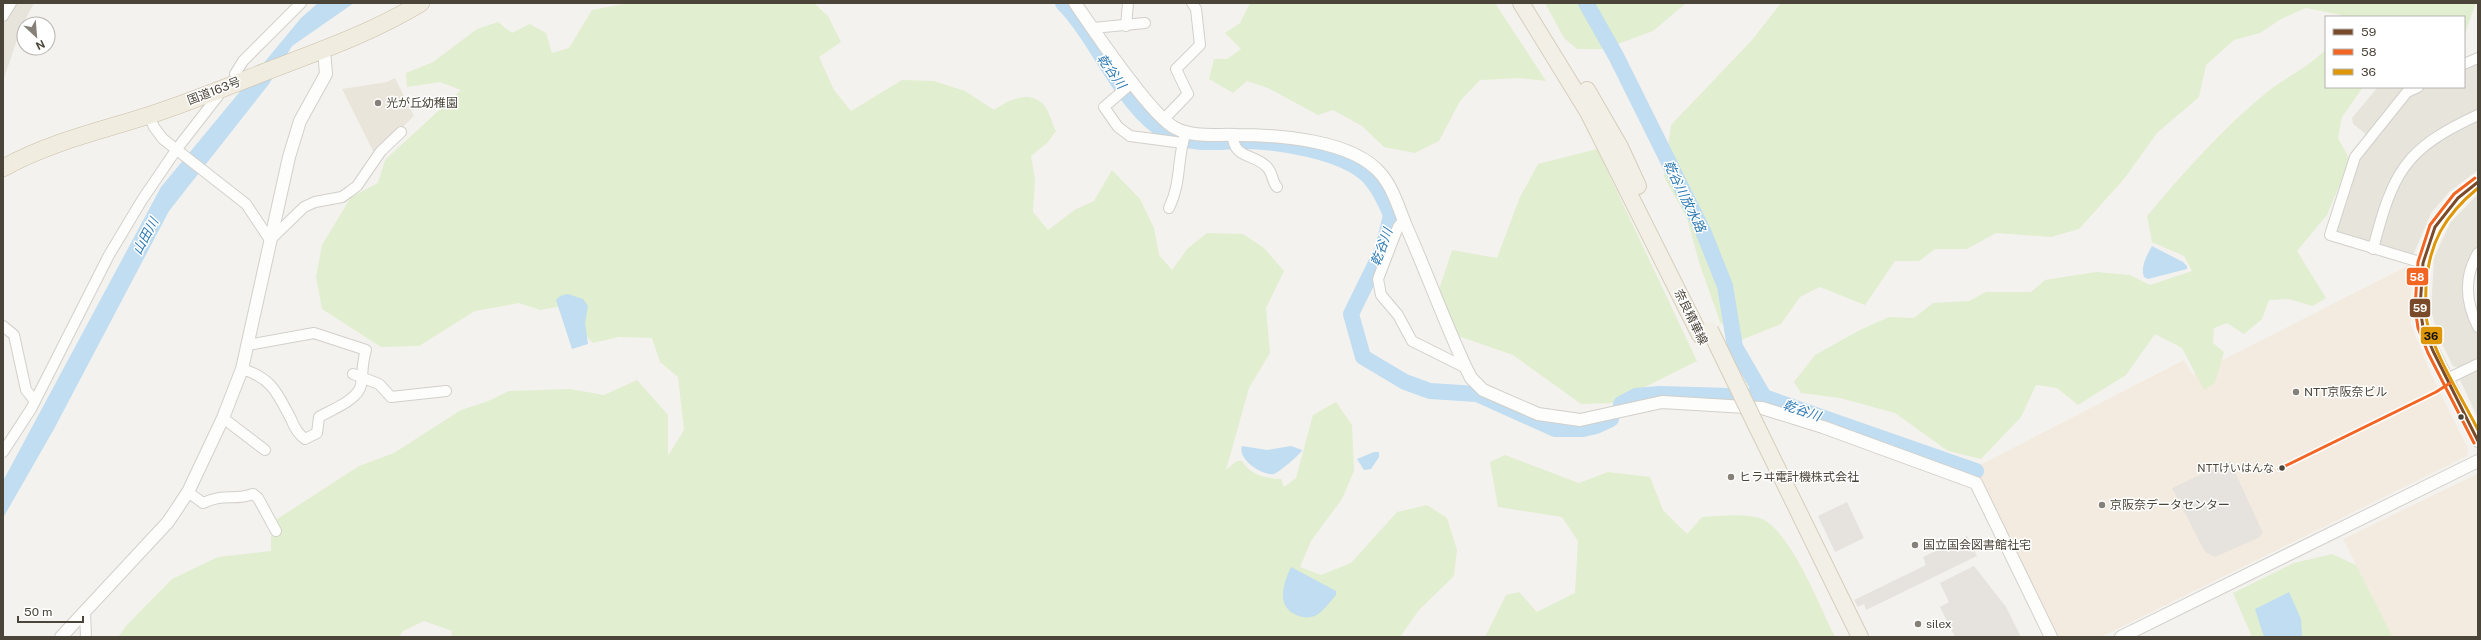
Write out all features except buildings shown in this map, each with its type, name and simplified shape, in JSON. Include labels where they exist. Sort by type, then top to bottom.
[{"type":"highway","name":"国道163号","points":[[3,168],[30,154],[70,138],[149,115],[324,50],[381,26],[421,3]]},
{"type":"main road","name":"奈良精華線","points":[[1521,3],[1588,112],[1705,333],[1752,428],[1860,637]]},
{"type":"main road","name":"奈良精華線","points":[[1534,3],[1620,147],[1705,333]]},
{"type":"main road","name":"奈良精華線","points":[[1752,428],[1848,637]]},
{"type":"street","points":[[3,16],[10,3]]},
{"type":"street","points":[[3,452],[35,400],[109,255],[178,151],[228,85],[243,61],[301,3]]},
{"type":"street","points":[[1075,3],[1093,28],[1128,85],[1184,137]]},
{"type":"street","points":[[1126,26],[1128,3]]},
{"type":"street","points":[[1164,119],[1188,94],[1176,69],[1200,45],[1196,9],[1192,3]]},
{"type":"street","points":[[1093,28],[1145,24]]},
{"type":"street","points":[[61,637],[168,522],[188,492],[223,418],[242,369],[289,157],[300,122],[326,74],[324,50]]},
{"type":"street","points":[[2465,64],[2478,58]]},
{"type":"street","points":[[1128,85],[1104,107],[1118,127],[1133,138],[1211,137],[1233,139],[1288,137],[1352,152],[1368,162],[1382,174],[1404,219],[1466,368],[1471,378],[1483,390],[1538,414],[1580,420],[1662,402],[1762,408],[1816,424],[1976,483],[2051,637]]},
{"type":"street","points":[[2416,88],[2407,92],[2356,157],[2330,235],[2423,263]]},
{"type":"street","points":[[149,115],[154,127],[178,151],[209,177],[246,204],[270,240]]},
{"type":"street","points":[[2373,249],[2386,200],[2405,164],[2423,145],[2444,131],[2478,115]]},
{"type":"street","points":[[270,240],[304,207],[315,202],[342,197],[350,192],[357,186],[381,151],[401,132]]},
{"type":"street","points":[[1169,208],[1179,182],[1184,137]]},
{"type":"street","points":[[1233,139],[1239,152],[1266,166],[1277,187]]},
{"type":"street","points":[[2478,182],[2458,198],[2435,227],[2427,246],[2423,263],[2420,308],[2423,327],[2478,441]]},
{"type":"street","points":[[1404,219],[1378,279],[1381,295],[1398,315],[1412,341],[1466,368]]},
{"type":"street","points":[[2478,253],[2473,262],[2468,286],[2478,327]]},
{"type":"street","points":[[3,326],[14,335],[26,390],[35,400]]},
{"type":"street","points":[[242,369],[257,374],[273,387],[297,432],[305,439],[316,433],[319,417],[354,396],[361,386],[357,375],[366,350],[326,335],[314,333],[248,345]]},
{"type":"street","points":[[2447,379],[2478,364]]},
{"type":"street","points":[[357,375],[379,384],[391,397],[446,391]]},
{"type":"street","points":[[223,418],[264,450]]},
{"type":"street","points":[[2121,637],[2478,461]]},
{"type":"street","points":[[188,492],[203,503],[220,497],[239,498],[253,494],[258,498],[276,531]]},
{"type":"street","points":[[85,612],[86,637]]},
{"type":"shaded area","points":[[17,3],[34,3],[27,16],[16,16],[16,43],[3,81],[3,24]]},
{"type":"shaded area","points":[[2478,61],[2478,112],[2411,154],[2371,239],[2366,242],[2338,233],[2336,227],[2359,158],[2410,96],[2425,88],[2465,88],[2465,68]]},
{"type":"shaded area","name":"光が丘幼稚園","points":[[395,78],[414,116],[377,152],[373,151],[342,89],[387,82]]},
{"type":"shaded area","points":[[2377,88],[2407,88],[2367,135],[2353,124],[2352,118]]},
{"type":"shaded area","points":[[2478,121],[2478,170],[2449,192],[2431,213],[2414,253],[2410,256],[2381,248],[2379,242],[2391,202],[2409,170],[2422,155],[2442,140]]},
{"type":"shaded area","points":[[2478,194],[2478,252],[2470,267],[2469,319],[2478,335],[2478,359],[2459,368],[2453,366],[2439,338],[2431,311],[2434,258],[2450,223]]},
{"type":"shaded area","points":[[2411,264],[2411,325],[2431,374],[2468,448],[2467,456],[2101,637],[2058,637],[1974,468],[2184,360],[2193,375]]},
{"type":"shaded area","points":[[2478,368],[2478,418],[2460,380],[2462,375]]},
{"type":"shaded area","points":[[2230,461],[2263,533],[2258,538],[2215,557],[2205,552],[2172,488]]},
{"type":"shaded area","points":[[2477,474],[2478,637],[2393,637],[2343,539]]},
{"type":"shaded area","points":[[1847,502],[1864,538],[1835,552],[1818,516]]},
{"type":"shaded area","points":[[1967,536],[1977,556],[1866,610],[1864,604],[1858,607],[1854,600],[1926,565],[1923,557]]},
{"type":"shaded area","points":[[1974,566],[2006,607],[2021,637],[1955,637],[1940,607],[1949,602],[1940,583]]},
{"type":"green space","points":[[814,3],[828,16],[841,42],[819,57],[834,90],[851,111],[902,80],[934,81],[965,91],[994,110],[1012,100],[1019,98],[1025,97],[1038,100],[1046,108],[1056,131],[1047,143],[1031,156],[1035,180],[1033,212],[1048,230],[1076,209],[1094,201],[1112,170],[1140,199],[1154,228],[1159,255],[1172,270],[1187,249],[1207,233],[1243,234],[1264,248],[1284,271],[1266,308],[1270,353],[1249,388],[1226,470],[1237,461],[1242,461],[1254,473],[1264,477],[1281,479],[1284,487],[1296,478],[1313,415],[1336,402],[1352,425],[1354,471],[1342,499],[1311,541],[1300,567],[1321,575],[1351,563],[1397,512],[1427,505],[1447,518],[1457,550],[1454,576],[1419,610],[1400,637],[451,637],[452,631],[424,621],[403,631],[399,637],[118,637],[126,626],[172,579],[218,557],[271,551],[271,523],[359,466],[394,453],[461,410],[486,402],[509,391],[570,389],[604,395],[637,380],[668,415],[668,456],[684,430],[678,377],[660,362],[652,338],[619,337],[593,343],[580,330],[574,304],[540,310],[519,303],[475,311],[419,346],[381,347],[322,309],[316,277],[322,245],[351,197],[378,183],[385,160],[461,90],[440,82],[407,87],[406,73],[433,62],[477,29],[498,22],[512,33],[530,24],[546,33],[552,53],[569,48],[592,10],[624,4]]},
{"type":"green space","points":[[1250,3],[1495,3],[1546,81],[1520,78],[1480,80],[1460,101],[1439,141],[1415,153],[1384,147],[1362,126],[1333,110],[1318,115],[1268,88],[1247,81],[1233,93],[1209,79],[1214,59],[1227,59],[1241,49],[1225,33],[1240,23]]},
{"type":"green space","points":[[1545,3],[1686,3],[1653,31],[1604,49],[1577,49],[1564,38]]},
{"type":"green space","points":[[1781,3],[2476,3],[2465,33],[2465,16],[2341,16],[2306,8],[2281,19],[2260,33],[2234,40],[2206,65],[2199,97],[2157,133],[2124,179],[2079,229],[2051,237],[1996,233],[1967,249],[1935,249],[1919,261],[1895,261],[1865,305],[1820,287],[1800,297],[1781,324],[1741,340],[1720,322],[1699,262],[1687,218],[1664,177],[1671,125],[1752,40]]},
{"type":"green space","points":[[2325,50],[2325,88],[2362,88],[2342,117],[2338,138],[2350,160],[2327,215],[2297,251],[2326,298],[2313,306],[2288,299],[2269,300],[2262,319],[2244,334],[2227,323],[2214,328],[2213,343],[2224,352],[2215,383],[2204,390],[2182,348],[2155,334],[2126,375],[2078,405],[2057,388],[2036,385],[2021,417],[1981,459],[1948,451],[1895,413],[1840,398],[1801,393],[1794,382],[1815,355],[1860,330],[1889,317],[1914,318],[1933,303],[1969,301],[1986,292],[2031,292],[2045,280],[2096,272],[2130,275],[2150,285],[2192,271],[2184,256],[2152,242],[2147,216],[2189,167],[2250,106],[2274,87],[2305,67]]},
{"type":"green space","points":[[1597,149],[1697,361],[1613,403],[1581,404],[1513,355],[1458,336],[1439,290],[1452,250],[1497,258],[1520,197],[1538,164]]},
{"type":"green space","points":[[1505,455],[1579,483],[1608,472],[1650,477],[1663,510],[1687,534],[1702,517],[1726,515],[1753,516],[1766,521],[1777,530],[1796,558],[1835,637],[1485,637],[1506,595],[1519,592],[1537,612],[1575,593],[1578,541],[1562,517],[1498,507],[1490,462]]},
{"type":"green space","points":[[2332,554],[2356,565],[2393,637],[2252,637],[2233,593],[2294,563]]},
{"type":"water","name":"山田川","points":[[318,3],[354,3],[292,46],[269,84],[169,211],[54,429],[3,518],[3,481],[161,187],[301,18]]},
{"type":"water","points":[[2152,246],[2183,262],[2187,266],[2187,269],[2148,279],[2144,277],[2143,265]]},
{"type":"water","points":[[568,294],[583,299],[588,306],[585,323],[588,344],[572,349],[556,300],[560,296]]},
{"type":"water","points":[[1242,446],[1267,450],[1291,446],[1302,450],[1294,459],[1280,470],[1274,474],[1269,474],[1257,469],[1247,461],[1241,451]]},
{"type":"water","points":[[1374,452],[1379,452],[1379,457],[1371,469],[1364,470],[1357,459]]},
{"type":"water","points":[[1291,567],[1336,591],[1336,595],[1317,615],[1301,617],[1291,612],[1286,607],[1283,595]]},
{"type":"water","points":[[2289,592],[2301,619],[2302,637],[2264,637],[2255,609]]},
{"type":"waterway","name":"乾谷川","points":[[1063,3],[1076,18],[1112,73],[1138,108],[1153,123],[1169,134],[1177,138],[1194,141],[1253,141],[1289,145],[1308,149],[1327,154],[1344,161],[1359,169],[1374,182],[1380,191],[1391,215],[1383,249],[1351,314],[1363,357],[1405,382],[1430,391],[1477,394],[1555,429],[1583,429],[1596,426],[1611,419]]},
{"type":"waterway","name":"乾谷川放水路","points":[[1586,3],[1616,56],[1703,231],[1725,286],[1735,347],[1764,397]]},
{"type":"waterway","name":"乾谷川","points":[[1621,404],[1636,396],[1660,394],[1764,397],[1976,471]]},
{"type":"transit line","name":"58","points":[[2474,443],[2428,353],[2418,328],[2415,308],[2418,262],[2430,225],[2454,194],[2475,178]]},
{"type":"transit line","name":"59","points":[[2478,182],[2458,198],[2435,227],[2423,263],[2420,308],[2423,327],[2433,351],[2478,441]]},
{"type":"transit line","name":"36","points":[[2478,188],[2456,209],[2440,231],[2431,256],[2426,286],[2426,316],[2432,339],[2450,378],[2478,430]]},
{"type":"transit line","name":"58","points":[[2279,469],[2436,392],[2450,383]]},
{"type":"place","name":"光が丘幼稚園","points":[[378,103]]},
{"type":"place","name":"NTT京阪奈ビル","points":[[2296,392]]},
{"type":"place","name":"NTTけいはんな","points":[[2282,468]]},
{"type":"place","name":"ヒラヰ電計機株式会社","points":[[1731,477]]},
{"type":"place","name":"京阪奈データセンター","points":[[2102,505]]},
{"type":"place","name":"国立国会図書館社宅","points":[[1915,545]]},
{"type":"place","name":"silex","points":[[1918,624]]}]
